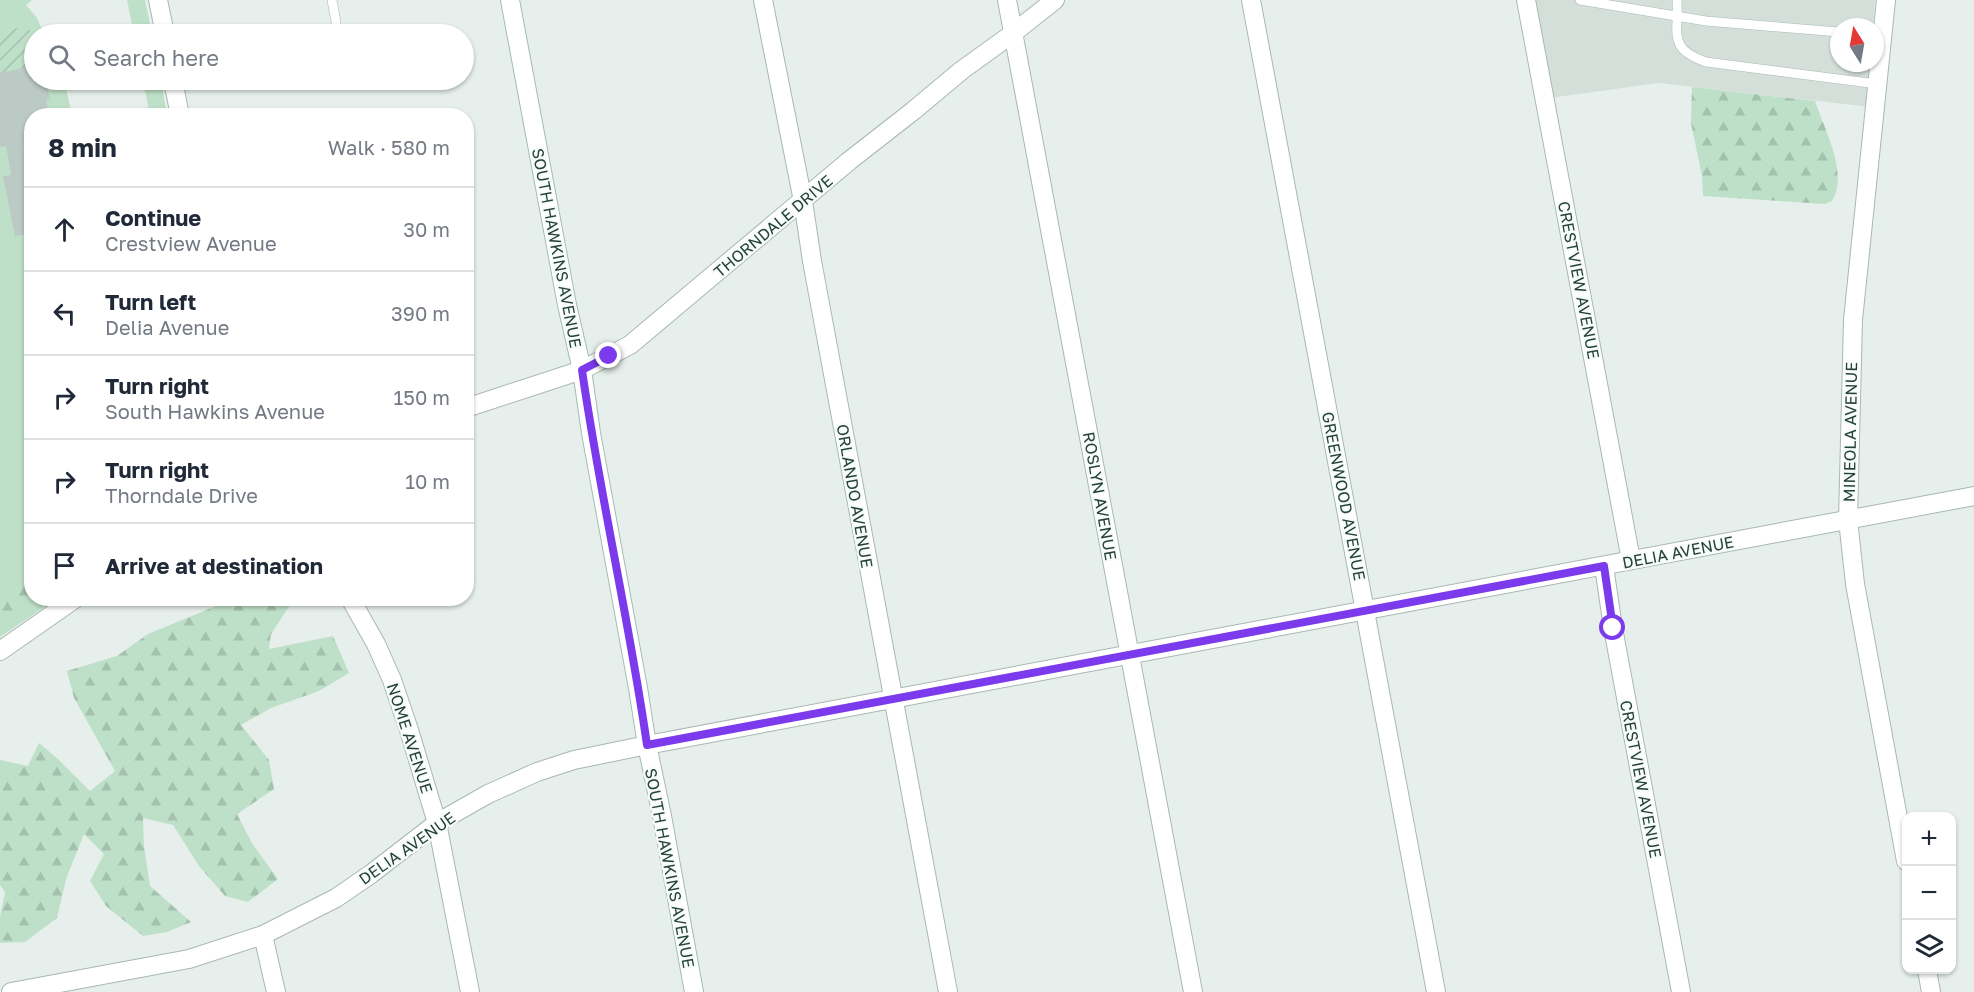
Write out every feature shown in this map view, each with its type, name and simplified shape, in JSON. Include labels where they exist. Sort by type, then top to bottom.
[{"type":"street","points":[[158,0],[163,24]]},
{"type":"street","name":"SOUTH HAWKINS AVENUE","points":[[510,0],[565,294],[582,370],[591,433],[647,745],[694,992]]},
{"type":"street","name":"ORLANDO AVENUE","points":[[763,0],[948,992]]},
{"type":"street","name":"ROSLYN AVENUE","points":[[1007,0],[1193,992]]},
{"type":"street","name":"THORNDALE DRIVE","points":[[474,405],[582,370],[630,345],[962,70],[1056,0]]},
{"type":"street","name":"GREENWOOD AVENUE","points":[[1251,0],[1436,992]]},
{"type":"street","name":"CRESTVIEW AVENUE","points":[[1526,0],[1630,560]]},
{"type":"street","name":"MINEOLA AVENUE","points":[[1882,18],[1886,0]]},
{"type":"street","name":"MINEOLA AVENUE","points":[[1878,72],[1853,320],[1848,520],[1855,584],[1902,839]]},
{"type":"street","points":[[175,90],[178,108]]},
{"type":"street","name":"DELIA AVENUE","points":[[11,992],[189,959],[263,935],[336,898],[437,823],[488,794],[537,772],[574,760],[1974,496]]},
{"type":"street","name":"CRESTVIEW AVENUE","points":[[1604,566],[1613,628],[1681,992]]},
{"type":"street","points":[[0,651],[65,606]]},
{"type":"street","name":"NOME AVENUE","points":[[355,606],[376,644],[410,730],[437,823],[470,992]]},
{"type":"street","points":[[263,935],[276,992]]},
{"type":"street","points":[[1928,974],[1931,992]]},
{"type":"lane","points":[[332,0],[336,22]]},
{"type":"lane","points":[[1580,0],[1706,21],[1830,31]]},
{"type":"lane","points":[[1677,0],[1677,39],[1683,51],[1706,62],[1878,84]]},
{"type":"shaded area","points":[[1534,0],[1875,0],[1874,18],[1830,18],[1830,72],[1872,72],[1871,107],[1658,83],[1550,98]]},
{"type":"green space","points":[[0,0],[32,0],[26,5],[40,24],[24,24],[24,90],[66,90],[70,108],[24,108],[24,606],[46,606],[0,637]]},
{"type":"green space","points":[[127,0],[145,0],[150,24],[132,24]]},
{"type":"green space","points":[[24,26],[24,68],[0,73],[0,42],[14,29]]},
{"type":"green space","points":[[1692,87],[1815,101],[1836,164],[1837,190],[1832,201],[1825,204],[1703,196],[1702,176],[1691,123]]},
{"type":"green space","points":[[145,90],[163,90],[166,108],[149,108]]},
{"type":"green space","points":[[24,579],[24,606],[37,606],[0,631],[0,601]]},
{"type":"green space","points":[[216,606],[289,606],[271,634],[269,649],[333,636],[349,673],[319,691],[271,708],[241,725],[269,760],[274,789],[237,814],[253,845],[278,879],[248,902],[225,896],[199,866],[173,825],[143,818],[144,846],[150,886],[191,922],[167,932],[143,936],[106,906],[90,881],[104,854],[84,834],[66,879],[57,918],[25,942],[0,943],[0,917],[5,892],[0,885],[0,760],[28,766],[39,743],[90,791],[115,771],[74,698],[67,671],[117,656],[148,634]]},
{"type":"building","points":[[24,68],[24,90],[48,90],[50,99],[46,100],[48,108],[24,108],[24,234],[15,236],[3,176],[11,175],[6,146],[0,147],[0,73]]},
{"type":"route","points":[[609,356],[582,370],[591,433],[647,745],[1604,566],[1613,628]]}]
